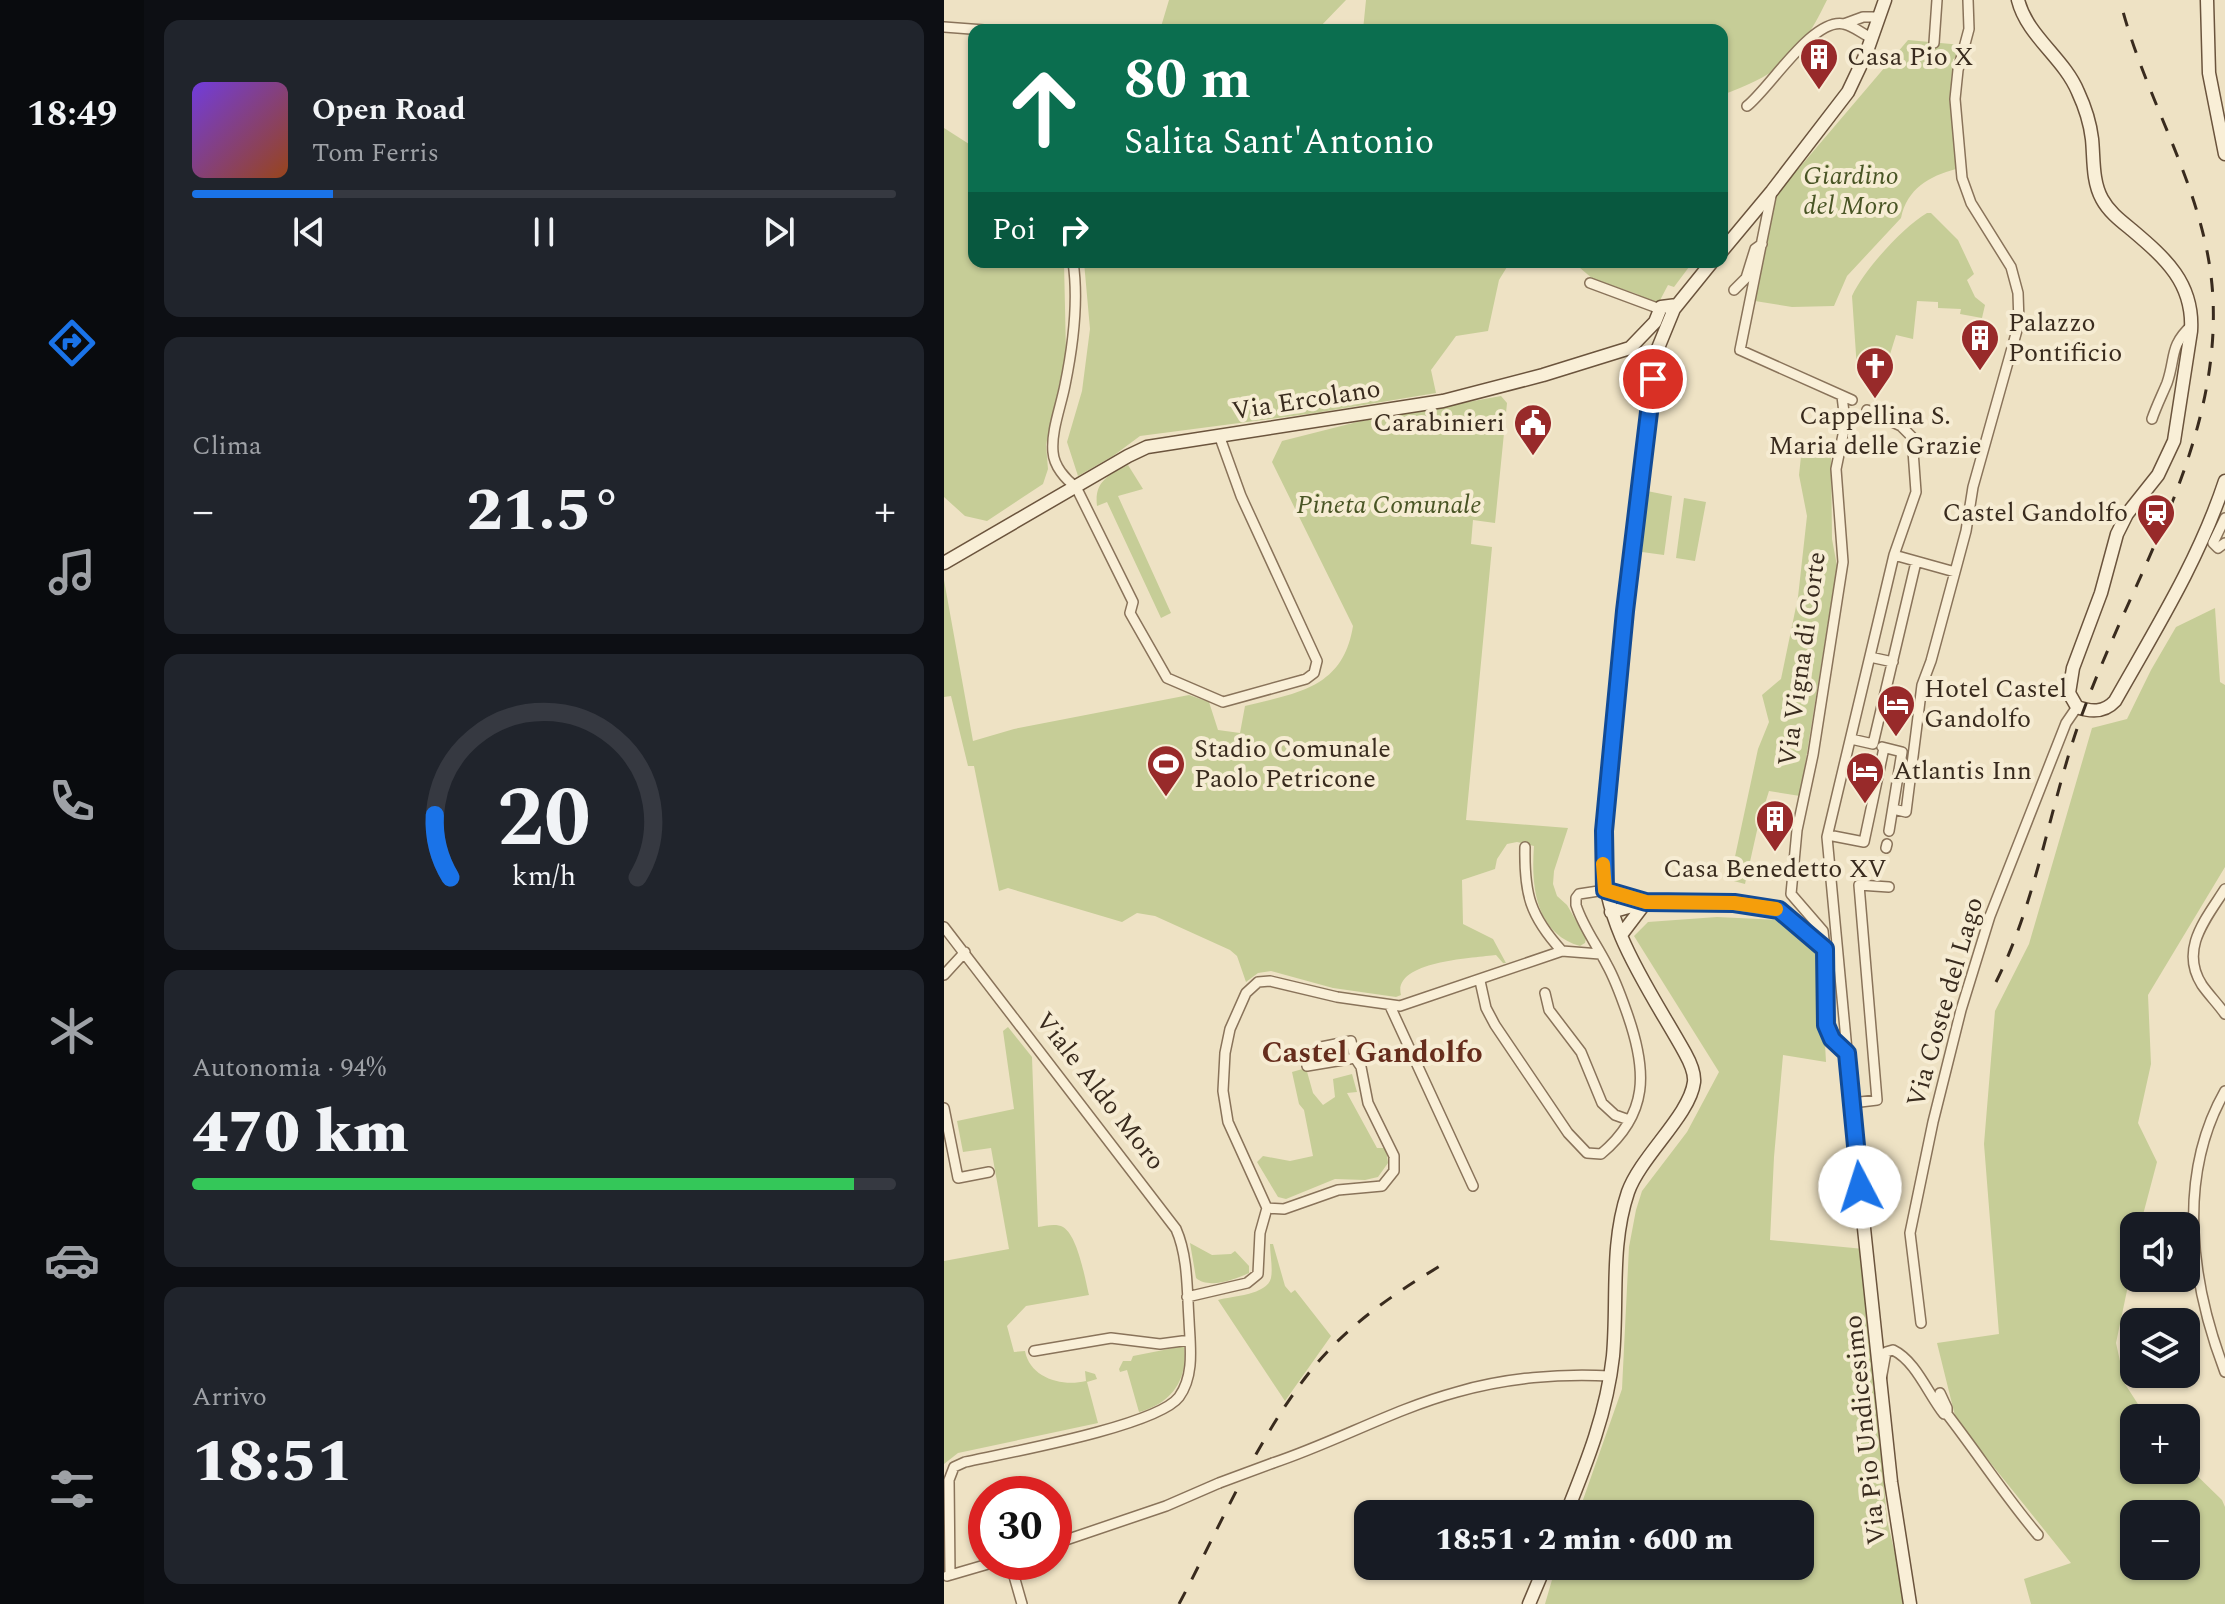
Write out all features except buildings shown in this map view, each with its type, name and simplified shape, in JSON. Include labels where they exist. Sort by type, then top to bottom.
[{"type":"street","points":[[1728,244],[1772,191],[1854,81],[1885,0]]},
{"type":"street","points":[[1934,43],[1937,0]]},
{"type":"street","points":[[1893,809],[1906,812],[1922,685],[1966,531],[1973,487],[2017,337],[2019,316],[2018,293],[2011,267],[1971,203],[1962,178],[1955,99],[1958,70],[1969,29],[1968,0]]},
{"type":"street","points":[[2018,0],[2029,26],[2077,88],[2090,128],[2101,198],[2116,217],[2173,267],[2188,298],[2192,325],[2174,441],[2158,475],[2124,519],[2114,540],[2101,593],[2071,677],[2069,693],[2077,707],[2095,711],[2108,708],[2115,701],[2194,560],[2225,481]]},
{"type":"street","points":[[2207,0],[2209,73],[2225,154]]},
{"type":"street","points":[[1844,24],[1858,18],[1878,17]]},
{"type":"street","points":[[1856,29],[1858,18]]},
{"type":"street","points":[[1747,106],[1760,96],[1815,33],[1833,24],[1844,24],[1872,38]]},
{"type":"street","points":[[944,27],[968,29]]},
{"type":"street","points":[[1734,290],[1746,278],[1755,249],[1762,244],[1772,191]]},
{"type":"street","name":"Via Vigna di Corte","points":[[1762,244],[1740,350],[1847,398],[1836,469],[1843,562],[1813,755],[1797,830],[1791,894],[1823,931],[1825,949]]},
{"type":"street","points":[[1073,268],[1074,319],[1053,453],[1057,466],[1076,487],[1133,602],[1130,613],[1167,678],[1223,702],[1312,676],[1316,669],[1316,657],[1241,496],[1219,435]]},
{"type":"street","points":[[1571,1500],[1596,1436],[1610,1376],[1616,1258],[1625,1203],[1635,1176],[1683,1108],[1694,1081],[1692,1067],[1611,912],[1605,890],[1603,850],[1625,611],[1656,353],[1677,305],[1703,268]]},
{"type":"street","points":[[1590,283],[1660,309],[1666,305],[1677,305]]},
{"type":"street","name":"Via Ercolano","points":[[944,563],[1147,447],[1443,401],[1543,375],[1634,346],[1655,322],[1660,309]]},
{"type":"street","points":[[2152,419],[2168,379],[2173,349],[2179,337],[2192,325]]},
{"type":"street","points":[[1861,1200],[1828,835],[1894,555],[1916,492],[1915,448],[1909,432],[1867,410]]},
{"type":"street","points":[[2225,518],[2213,543],[2218,548],[2225,543]]},
{"type":"street","points":[[1894,555],[1955,572]]},
{"type":"street","points":[[1873,744],[1916,562]]},
{"type":"street","points":[[1870,657],[1893,662]]},
{"type":"street","name":"Via Coste del Lago","points":[[1921,1323],[1910,1233],[1961,1010],[1990,916],[2066,723],[2077,707]]},
{"type":"street","points":[[1851,739],[1902,752],[1889,831]]},
{"type":"street","points":[[1828,835],[1864,842],[1884,748]]},
{"type":"street","points":[[1525,847],[1529,902],[1540,924],[1562,951]]},
{"type":"street","points":[[1852,1103],[1877,1100],[1859,885],[1889,887]]},
{"type":"street","points":[[2225,889],[2199,929],[2192,955],[2199,980],[2225,1014]]},
{"type":"street","points":[[1480,981],[1486,1008],[1495,1025],[1579,1147],[1592,1156],[1601,1154],[1612,1143],[1629,1120],[1642,1090],[1640,1056],[1622,999],[1575,902],[1579,894],[1605,890],[1646,902],[1734,903],[1779,910],[1825,949],[1826,1025],[1832,1039],[1847,1053]]},
{"type":"street","points":[[1611,912],[1646,902]]},
{"type":"street","points":[[1621,935],[1646,902]]},
{"type":"street","name":"Viale Aldo Moro","points":[[944,927],[1171,1220],[1183,1251],[1190,1340],[1187,1380],[1179,1397],[1167,1408],[1126,1424],[954,1467],[949,1480],[947,1576]]},
{"type":"street","points":[[1187,1297],[1239,1286],[1254,1279],[1258,1270],[1260,1233],[1267,1208],[1231,1131],[1223,1091],[1227,1038],[1246,993],[1258,982],[1270,981],[1390,1006],[1406,1005],[1562,951],[1600,954]]},
{"type":"street","points":[[944,975],[965,952]]},
{"type":"street","points":[[1545,993],[1549,1010],[1584,1058],[1602,1103],[1615,1115],[1629,1120]]},
{"type":"street","points":[[1390,1006],[1473,1186]]},
{"type":"street","points":[[1267,1208],[1284,1209],[1338,1190],[1376,1187],[1386,1183],[1396,1166],[1368,1103],[1361,1067],[1351,1041],[1321,1047]]},
{"type":"street","points":[[1307,1066],[1355,1058]]},
{"type":"street","points":[[2225,1091],[2212,1116],[2197,1182],[2194,1238],[2204,1310],[2225,1372]]},
{"type":"street","points":[[944,1108],[958,1178],[989,1172]]},
{"type":"street","name":"Via Pio Undicesimo","points":[[1861,1200],[1891,1482],[1910,1604]]},
{"type":"street","points":[[1034,1351],[1111,1338],[1160,1344],[1190,1340]]},
{"type":"street","points":[[1881,1380],[1886,1352],[1897,1352],[1910,1362],[1925,1390],[1980,1455],[2014,1506],[2038,1535]]},
{"type":"street","points":[[1072,1538],[1166,1506],[1456,1392],[1529,1380],[1610,1376]]},
{"type":"street","points":[[1940,1393],[1947,1414]]},
{"type":"street","points":[[947,1576],[968,1570]]},
{"type":"street","points":[[1015,1580],[1022,1604]]},
{"type":"street","points":[[1529,1604],[1539,1580]]},
{"type":"green space","points":[[1169,0],[1346,0],[1323,24],[1162,24]]},
{"type":"green space","points":[[1366,0],[1827,0],[1807,36],[1786,61],[1760,79],[1728,93],[1728,24],[1364,24]]},
{"type":"green space","name":"Giardino del Moro","points":[[1908,40],[1962,45],[1957,58],[1953,59],[1952,73],[1956,169],[1928,180],[1914,192],[1901,218],[1847,276],[1834,306],[1792,307],[1755,301],[1776,195]]},
{"type":"green space","points":[[944,128],[968,143],[968,268],[1064,268],[1066,354],[1046,445],[1048,469],[1043,484],[987,521],[965,516],[944,497]]},
{"type":"green space","points":[[1927,213],[1931,213],[1958,240],[1974,274],[1967,280],[1975,297],[1985,305],[1982,318],[1960,314],[1961,309],[1938,308],[1938,302],[1917,301],[1913,339],[1896,335],[1883,377],[1857,369],[1852,296],[1885,250]]},
{"type":"green space","points":[[1085,268],[1506,268],[1499,280],[1488,331],[1456,336],[1431,370],[1436,393],[1140,436],[1078,476],[1067,442],[1082,391],[1090,329]]},
{"type":"green space","points":[[1580,268],[1688,268],[1674,287],[1668,285],[1657,306],[1637,294],[1593,279]]},
{"type":"green space","name":"Pineta Comunale","points":[[1501,396],[1507,403],[1495,523],[1473,520],[1471,544],[1492,547],[1466,820],[1568,828],[1553,884],[1557,896],[1567,905],[1586,938],[1585,943],[1580,946],[1565,940],[1545,919],[1535,891],[1534,846],[1517,842],[1507,844],[1497,859],[1495,869],[1462,880],[1463,924],[1493,939],[1506,963],[1496,955],[1437,963],[1409,975],[1402,984],[1401,995],[1396,997],[1333,988],[1271,971],[1258,973],[1246,982],[1237,956],[1230,950],[1155,916],[1137,913],[1122,922],[1008,888],[999,891],[974,766],[968,766],[951,696],[944,697],[944,580],[973,741],[1014,729],[1189,695],[1209,702],[1218,730],[1240,733],[1245,706],[1299,692],[1328,676],[1348,647],[1353,626],[1272,462],[1282,441],[1357,422]]},
{"type":"green space","points":[[1802,447],[1831,449],[1832,539],[1837,566],[1800,796],[1769,791],[1745,884],[1730,880],[1758,749],[1769,722],[1762,695],[1781,679],[1798,597],[1807,516],[1799,475]]},
{"type":"green space","points":[[1128,465],[1143,489],[1118,496],[1171,613],[1161,618],[1107,502],[1097,506],[1100,485],[1114,472]]},
{"type":"green space","points":[[1647,491],[1672,496],[1664,555],[1642,552]]},
{"type":"green space","points":[[1684,498],[1706,502],[1695,561],[1676,558]]},
{"type":"green space","points":[[2215,608],[2220,682],[2225,685],[2225,867],[2148,995],[2151,1064],[2138,1123],[2157,1162],[2144,1212],[2120,1212],[2120,1292],[2127,1292],[2123,1308],[2120,1308],[2116,1343],[2120,1388],[2128,1388],[2138,1404],[2120,1404],[2120,1484],[2200,1484],[2200,1479],[2222,1500],[2225,1507],[2225,1604],[2031,1604],[2024,1579],[2071,1563],[1956,1420],[1937,1343],[1999,1334],[1984,1144],[1995,1011],[2029,944],[2092,728],[2127,719],[2176,627]]},
{"type":"green space","points":[[1717,917],[1782,920],[1820,953],[1826,1062],[1783,1055],[1770,1240],[1864,1249],[1887,1520],[1907,1604],[1545,1604],[1552,1580],[1814,1580],[1814,1500],[1583,1500],[1622,1389],[1629,1247],[1642,1191],[1687,1132],[1719,1072],[1634,936],[1648,922]]},
{"type":"green space","points":[[1008,1027],[1032,1057],[1038,1227],[1057,1225],[1068,1232],[1080,1258],[1089,1295],[1026,1306],[1007,1326],[1014,1352],[1025,1351],[1033,1368],[1040,1374],[1057,1381],[1077,1383],[1086,1381],[1085,1371],[1095,1374],[1097,1379],[1087,1382],[1098,1423],[958,1453],[944,1464],[944,1261],[1009,1249],[991,1148],[963,1152],[957,1121],[1014,1109],[1003,1031]]},
{"type":"green space","points":[[1306,1068],[1313,1093],[1323,1105],[1335,1097],[1333,1079],[1352,1074],[1357,1092],[1347,1093],[1377,1148],[1386,1148],[1388,1163],[1378,1177],[1335,1179],[1286,1199],[1278,1197],[1257,1162],[1263,1156],[1290,1161],[1313,1156],[1304,1110],[1299,1104],[1292,1072]]},
{"type":"green space","points":[[1190,1243],[1212,1255],[1235,1251],[1249,1266],[1249,1273],[1221,1282],[1201,1281],[1196,1278]]},
{"type":"green space","points":[[1270,1244],[1273,1244],[1285,1286],[1291,1293],[1295,1290],[1331,1336],[1285,1401],[1218,1300],[1248,1294],[1268,1284],[1272,1274]]},
{"type":"green space","points":[[1184,1346],[1183,1369],[1175,1388],[1161,1403],[1139,1412],[1127,1370],[1120,1372],[1119,1369],[1123,1361],[1131,1361],[1133,1356]]},
{"type":"railway","points":[[1996,982],[2022,919],[2079,723],[2186,464],[2202,410],[2211,355],[2213,299],[2209,260],[2200,221],[2144,75],[2120,0]]},
{"type":"railway","points":[[1179,1604],[1265,1438],[1306,1377],[1328,1351],[1367,1315],[1440,1266]]},
{"type":"slow traffic","points":[[1603,864],[1605,890],[1646,902],[1734,903],[1776,909]]},
{"type":"place","name":"Casa Pio X","points":[[1819,91]]},
{"type":"place","name":"Palazzo Pontificio","points":[[1980,372]]},
{"type":"place","name":"Cappellina S. Maria delle Grazie","points":[[1875,400]]},
{"type":"place","name":"Carabinieri","points":[[1533,457]]},
{"type":"place","name":"Castel Gandolfo","points":[[2156,547]]},
{"type":"place","name":"Hotel Castel Gandolfo","points":[[1896,738]]},
{"type":"place","name":"Stadio Comunale Paolo Petricone","points":[[1166,798]]},
{"type":"place","name":"Atlantis Inn","points":[[1865,805]]},
{"type":"place","name":"Casa Benedetto XV","points":[[1775,853]]},
{"type":"district","name":"Castel Gandolfo","points":[[1372,1053]]},
{"type":"route","points":[[1653,379],[1625,611],[1604,831],[1605,890],[1646,902],[1765,906],[1779,910],[1825,949],[1826,1025],[1832,1039],[1847,1053],[1860,1187]]}]
